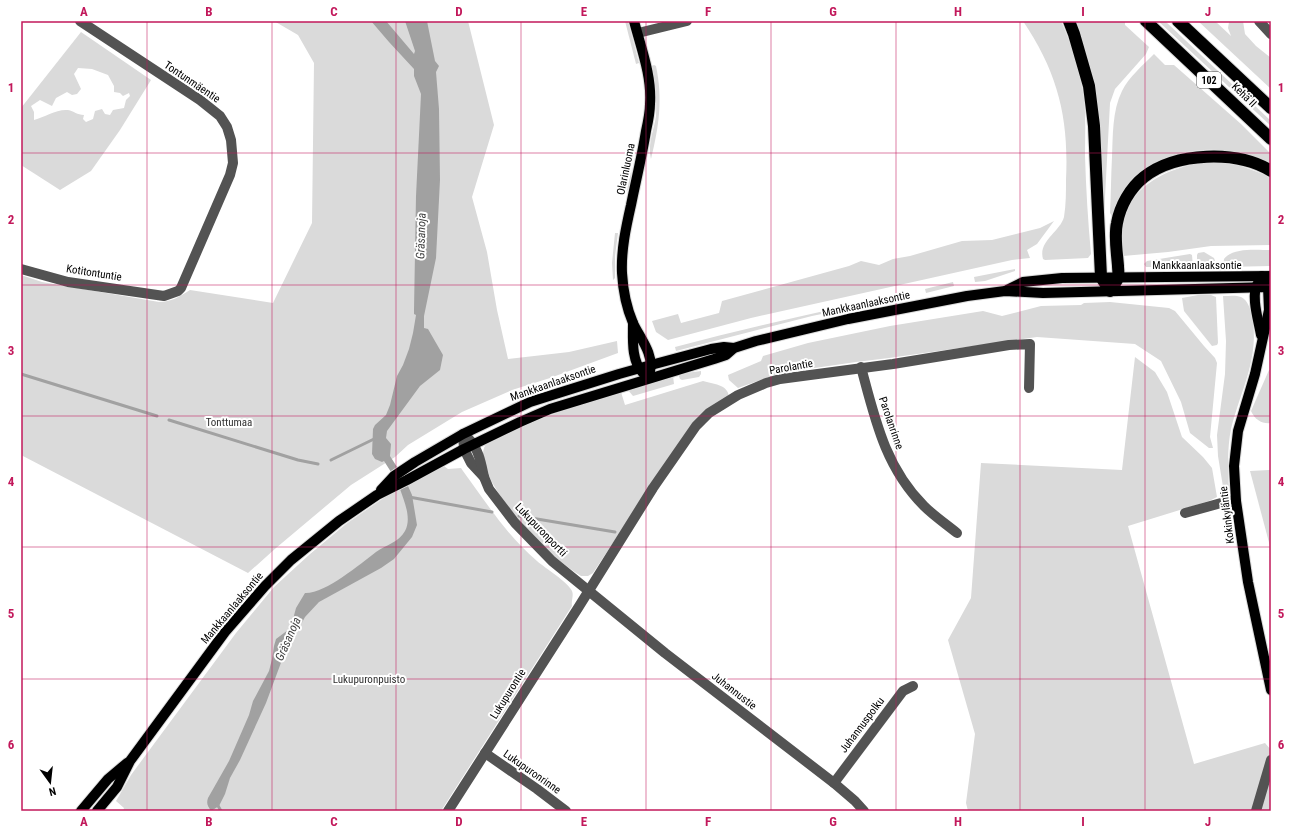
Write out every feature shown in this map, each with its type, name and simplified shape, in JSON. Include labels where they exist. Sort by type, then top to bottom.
[{"type":"highway","points":[[1069,21],[1089,86],[1094,126],[1101,277],[1110,291],[1118,277],[1116,224],[1124,201],[1133,188],[1144,177],[1173,163],[1202,157],[1226,157],[1248,162],[1271,171]]},
{"type":"highway","name":"Kehä II","points":[[1146,21],[1271,139]]},
{"type":"highway","name":"Kehä II","points":[[1178,21],[1271,108]]},
{"type":"highway","points":[[1248,86],[1271,102]]},
{"type":"main road","name":"Olarinluoma","points":[[634,21],[650,85],[650,104],[643,150],[624,238],[622,260],[624,288],[633,322],[644,344],[651,365]]},
{"type":"main road","name":"Mankkaanlaaksontie","points":[[1005,291],[1023,282],[1062,278],[1267,276]]},
{"type":"main road","name":"Kokinkyläntie","points":[[1267,276],[1270,287],[1269,310],[1255,374],[1238,431],[1234,466],[1236,501],[1248,582],[1271,690]]},
{"type":"main road","points":[[1255,288],[1267,276]]},
{"type":"main road","name":"Mankkaanlaaksontie","points":[[377,495],[394,476],[415,462],[463,434],[530,402],[638,368],[711,349],[724,347],[734,348],[756,341],[848,319],[967,296],[1005,291],[1043,293],[1270,287]]},
{"type":"main road","name":"Kokinkyläntie","points":[[1255,288],[1256,312],[1262,337]]},
{"type":"main road","name":"Olarinluoma","points":[[633,322],[633,346],[638,368],[648,379]]},
{"type":"main road","name":"Mankkaanlaaksontie","points":[[97,811],[117,787],[130,761],[226,632],[265,586],[291,560],[339,521],[377,495],[408,480],[464,449],[520,422],[550,409],[726,355],[734,348]]},
{"type":"main road","points":[[648,379],[651,365]]},
{"type":"main road","name":"Mankkaanlaaksontie","points":[[81,811],[108,779],[130,761]]},
{"type":"street","name":"Tontunmäentie","points":[[80,21],[200,100],[220,116],[227,128],[231,140],[233,163],[225,187],[181,288],[178,292],[164,296]]},
{"type":"street","points":[[638,33],[687,21]]},
{"type":"street","points":[[1259,21],[1271,34]]},
{"type":"street","name":"Kotitontuntie","points":[[21,270],[68,282],[164,296]]},
{"type":"street","name":"Parolantie","points":[[588,591],[653,488],[696,426],[709,413],[738,395],[766,383],[784,379],[893,364],[1009,345],[1030,344],[1029,388]]},
{"type":"street","name":"Parolanrinne","points":[[861,368],[884,445],[898,474],[924,506],[957,534]]},
{"type":"street","name":"Lukupuronportti","points":[[463,434],[474,445],[480,459],[484,477],[490,489],[515,523],[552,560],[588,591]]},
{"type":"street","name":"Lukupuronportti","points":[[463,434],[464,449],[471,463],[484,477]]},
{"type":"street","points":[[1185,513],[1221,503],[1236,501]]},
{"type":"street","name":"Lukupurontie","points":[[448,811],[588,591]]},
{"type":"street","name":"Juhannustie","points":[[588,591],[665,653],[834,783],[864,811]]},
{"type":"street","name":"Juhannuspolku","points":[[834,783],[903,691],[913,686]]},
{"type":"street","name":"Lukupuronrinne","points":[[485,753],[566,811]]},
{"type":"street","points":[[1256,811],[1271,760]]},
{"type":"green space","name":"Tonttumaa","points":[[274,21],[468,21],[494,125],[472,197],[487,252],[497,310],[508,359],[569,352],[617,341],[618,353],[512,390],[462,412],[408,445],[395,457],[351,485],[248,573],[21,455],[21,275],[42,282],[159,302],[175,299],[190,290],[273,303],[312,223],[314,63],[298,35]]},
{"type":"green space","points":[[625,21],[628,21],[639,63],[636,64]]},
{"type":"green space","points":[[1023,21],[1061,21],[1078,69],[1084,98],[1085,112],[1086,181],[1091,254],[1088,258],[1043,259],[1042,253],[1046,242],[1062,222],[1064,217],[1066,194],[1065,136],[1063,116],[1053,78],[1035,40]]},
{"type":"green space","points":[[1074,21],[1125,21],[1125,25],[1149,47],[1146,54],[1115,89],[1110,103],[1104,216],[1102,208]]},
{"type":"green space","points":[[1158,21],[1165,21],[1271,121],[1271,126]]},
{"type":"green space","points":[[1198,21],[1215,21],[1231,36],[1228,28],[1229,22],[1243,21],[1245,34],[1256,46],[1271,58],[1271,89]]},
{"type":"green space","points":[[81,32],[151,80],[120,130],[91,171],[60,190],[21,165],[21,108]],"holes":[[[78,68],[92,69],[108,75],[114,86],[114,92],[120,93],[123,96],[129,93],[130,96],[126,100],[124,108],[113,110],[110,115],[105,114],[102,109],[95,111],[93,119],[86,122],[83,119],[84,115],[68,110],[55,112],[34,120],[34,112],[31,106],[40,100],[52,106],[56,98],[67,92],[72,95],[77,94],[81,89],[74,74]]]},
{"type":"green space","points":[[1154,54],[1165,65],[1174,65],[1241,124],[1271,154],[1271,164],[1257,158],[1228,151],[1212,150],[1182,153],[1167,158],[1154,165],[1147,171],[1121,197],[1112,216],[1110,213],[1116,107],[1122,91],[1128,81]]},
{"type":"green space","points":[[652,66],[656,66],[658,78],[660,101],[658,124],[651,159],[650,143],[656,116],[656,91]]},
{"type":"green space","points":[[631,156],[630,183],[626,193],[622,196]]},
{"type":"green space","points":[[1200,163],[1224,163],[1241,166],[1271,177],[1271,245],[1211,246],[1123,256],[1121,237],[1123,220],[1129,205],[1139,192],[1151,182],[1165,174],[1182,167]]},
{"type":"green space","points":[[1054,221],[1037,244],[1027,250],[1030,258],[1012,260],[751,318],[668,340],[656,332],[652,321],[678,314],[681,323],[719,313],[722,301],[849,266],[861,261],[879,265],[893,259],[910,256],[962,241],[992,240],[1040,228]]},
{"type":"green space","points":[[615,233],[618,233],[615,256],[615,278],[613,280],[612,263]]},
{"type":"green space","points":[[1246,250],[1271,250],[1271,266],[1223,267],[1224,259],[1233,253]]},
{"type":"green space","points":[[1204,252],[1214,258],[1217,267],[1197,267],[1197,255],[1198,253]]},
{"type":"green space","points":[[1190,254],[1192,255],[1193,267],[1146,267],[1144,264],[1147,261]]},
{"type":"green space","points":[[1015,269],[1015,271],[985,281],[975,282],[974,277]]},
{"type":"green space","points":[[953,282],[954,286],[926,293],[925,289]]},
{"type":"green space","points":[[904,293],[905,297],[812,316],[676,351],[675,347],[761,326]]},
{"type":"green space","points":[[1198,295],[1211,295],[1216,297],[1217,345],[1212,346],[1184,311],[1182,298]]},
{"type":"green space","points":[[1223,296],[1239,296],[1245,300],[1252,315],[1254,331],[1252,359],[1231,429],[1228,452],[1229,490],[1225,494],[1218,456],[1217,435],[1225,374],[1226,341]]},
{"type":"green space","points":[[1110,302],[1169,308],[1175,311],[1215,358],[1217,363],[1210,437],[1213,448],[1209,448],[1190,433],[1181,402],[1161,361],[1135,344],[1037,337],[780,373],[738,388],[729,380],[728,375],[761,361],[763,356],[808,343],[890,326],[983,311],[1002,316],[1041,306],[1081,305],[1084,303]]},
{"type":"green space","points":[[1135,357],[1155,372],[1167,392],[1182,437],[1212,468],[1217,497],[1209,501],[1128,526],[1194,764],[1265,743],[1271,750],[1271,811],[968,811],[966,803],[975,734],[948,640],[971,598],[981,463],[1122,470]]},
{"type":"green space","points":[[1269,370],[1271,370],[1271,423],[1262,422],[1257,419],[1251,411]]},
{"type":"green space","points":[[701,371],[699,377],[682,380],[678,374]]},
{"type":"green space","points":[[673,376],[674,384],[633,396],[628,390]]},
{"type":"green space","points":[[703,381],[723,387],[728,392],[729,396],[711,408],[646,493],[593,573],[588,576],[581,576],[576,573],[558,560],[538,542],[521,523],[499,494],[484,464],[483,451],[488,442],[498,436],[556,413],[621,392],[625,405]]},
{"type":"green space","name":"Lukupuronpuisto","points":[[441,464],[448,469],[461,468],[506,530],[537,561],[570,587],[573,594],[572,606],[441,811],[123,811],[124,808],[116,801],[131,775],[236,633],[274,587],[346,524],[388,495]]},
{"type":"green space","points":[[1271,470],[1271,550],[1250,471]]},
{"type":"water","name":"Gräsanoja","points":[[371,21],[386,21],[414,54],[415,51],[405,21],[427,21],[435,61],[439,66],[436,72],[439,109],[440,180],[436,258],[424,316],[424,328],[428,329],[443,355],[440,370],[420,386],[387,431],[386,438],[391,444],[390,456],[397,467],[391,472],[384,461],[382,462],[375,459],[372,454],[373,429],[375,425],[386,415],[390,405],[397,376],[409,349],[416,315],[414,314],[414,310],[416,196],[421,94],[414,76],[414,69]]},
{"type":"water","name":"Gräsanoja","points":[[408,486],[412,495],[417,525],[412,537],[394,559],[381,568],[319,602],[305,617],[282,660],[266,703],[240,760],[230,778],[225,794],[219,806],[211,811],[207,803],[208,798],[229,761],[249,715],[253,701],[269,671],[276,639],[288,630],[292,623],[296,608],[305,593],[322,589],[332,584],[352,571],[376,552],[396,541],[402,535],[407,526],[408,515],[400,489]]},
{"type":"waterway","points":[[21,374],[157,416]]},
{"type":"waterway","points":[[169,420],[298,460],[318,464]]},
{"type":"waterway","points":[[331,460],[374,439]]},
{"type":"waterway","points":[[409,497],[492,512]]},
{"type":"waterway","points":[[519,516],[615,532]]},
{"type":"waterway","points":[[217,804],[221,811]]}]
